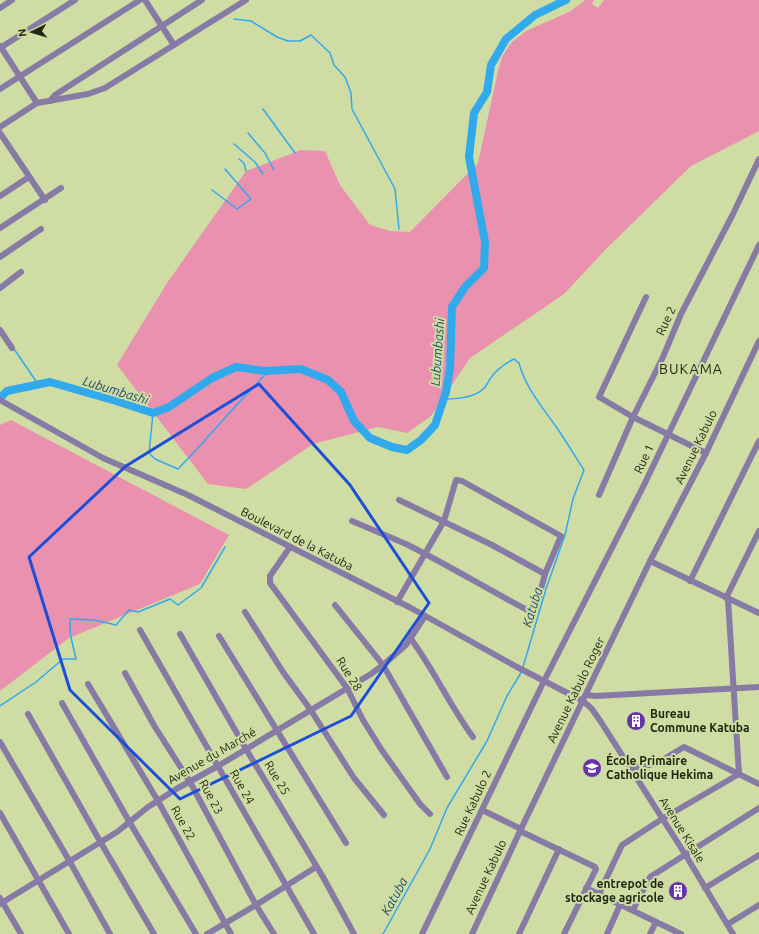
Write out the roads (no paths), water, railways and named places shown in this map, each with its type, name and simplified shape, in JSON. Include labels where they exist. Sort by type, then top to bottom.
[{"type":"street","points":[[0,8],[12,0]]},
{"type":"street","points":[[37,103],[0,47],[75,0]]},
{"type":"street","points":[[0,89],[140,0]]},
{"type":"street","points":[[145,0],[160,26],[174,45]]},
{"type":"street","points":[[50,100],[55,95],[202,0]]},
{"type":"street","points":[[0,126],[37,103],[88,94],[105,88],[246,0]]},
{"type":"street","points":[[0,133],[45,200]]},
{"type":"street","name":"Rue 2","points":[[599,495],[633,417],[681,314],[733,214],[759,159]]},
{"type":"street","points":[[0,196],[29,177]]},
{"type":"street","points":[[0,228],[45,200],[61,188]]},
{"type":"street","points":[[0,257],[41,229]]},
{"type":"street","name":"Rue 1","points":[[544,681],[622,531],[759,244]]},
{"type":"street","points":[[0,288],[21,272]]},
{"type":"street","points":[[646,297],[599,397],[633,417],[706,453]]},
{"type":"street","points":[[0,330],[12,348]]},
{"type":"street","name":"Avenue Kabulo","points":[[650,561],[706,453],[758,344]]},
{"type":"street","name":"Boulevard de la Katuba","points":[[0,400],[103,458],[188,495],[425,616],[519,669],[584,698]]},
{"type":"street","points":[[690,581],[759,441]]},
{"type":"street","points":[[352,521],[406,544],[425,554],[533,612],[535,611],[545,574],[561,536],[462,481],[456,480],[444,521],[425,554],[397,602]]},
{"type":"street","points":[[399,500],[492,545],[545,574]]},
{"type":"street","points":[[739,774],[727,598],[759,531]]},
{"type":"street","name":"Rue 28","points":[[290,547],[270,576],[270,583],[346,688],[362,720],[381,749],[420,804],[430,814]]},
{"type":"street","points":[[650,561],[759,614]]},
{"type":"street","name":"Avenue Kabulo Roger","points":[[520,830],[650,561]]},
{"type":"street","points":[[335,605],[383,665],[448,777]]},
{"type":"street","points":[[245,612],[282,672],[310,709],[354,778],[384,815]]},
{"type":"street","name":"Avenue du Marché","points":[[1,901],[101,843],[130,823],[148,807],[383,665],[406,645],[425,616]]},
{"type":"street","name":"Rue 24","points":[[140,630],[314,934]]},
{"type":"street","name":"Rue 25","points":[[180,634],[354,934]]},
{"type":"street","points":[[219,636],[346,843]]},
{"type":"street","points":[[411,639],[428,663],[473,737]]},
{"type":"street","name":"Rue 23","points":[[125,673],[190,782],[256,905],[274,934]]},
{"type":"street","name":"Rue Kabulo 2","points":[[422,934],[544,681]]},
{"type":"street","name":"Rue 22","points":[[88,684],[158,801],[231,934]]},
{"type":"street","points":[[584,698],[596,696],[759,687]]},
{"type":"street","name":"Avenue Kisale","points":[[584,698],[597,715],[685,854],[728,924],[732,934]]},
{"type":"street","points":[[62,703],[130,823],[196,934]]},
{"type":"street","points":[[28,714],[154,934]]},
{"type":"street","points":[[0,742],[110,934]]},
{"type":"street","points":[[630,768],[646,766],[659,762],[684,747],[759,784]]},
{"type":"street","points":[[598,894],[622,845],[662,819],[739,774]]},
{"type":"street","points":[[633,910],[650,877],[759,808]]},
{"type":"street","points":[[482,810],[596,867],[564,934]]},
{"type":"street","points":[[0,813],[69,934]]},
{"type":"street","name":"Avenue Kabulo","points":[[472,934],[520,830]]},
{"type":"street","points":[[519,934],[559,849]]},
{"type":"street","points":[[705,888],[759,855]]},
{"type":"street","points":[[207,934],[316,867]]},
{"type":"street","points":[[586,888],[680,934]]},
{"type":"street","points":[[1,901],[21,934]]},
{"type":"street","points":[[607,934],[620,905]]},
{"type":"street","points":[[728,924],[759,905]]},
{"type":"street","points":[[650,934],[656,922]]},
{"type":"waterway","name":"Lubumbashi","points":[[0,398],[7,391],[50,382],[153,413],[169,407],[212,378],[236,367],[265,371],[301,369],[328,380],[341,392],[354,421],[370,438],[392,447],[407,450],[421,440],[435,425],[446,392],[450,369],[452,307],[465,287],[484,268],[485,242],[469,157],[474,113],[487,92],[491,65],[506,39],[535,15],[566,0]]},
{"type":"waterway","points":[[234,19],[251,21],[277,37],[288,41],[300,41],[311,35],[330,53],[334,65],[345,77],[351,93],[352,109],[395,189],[399,229]]},
{"type":"waterway","points":[[263,109],[295,153]]},
{"type":"waterway","points":[[248,133],[265,153],[274,170]]},
{"type":"waterway","points":[[234,144],[255,162],[263,174]]},
{"type":"waterway","points":[[239,159],[244,163],[246,171]]},
{"type":"waterway","points":[[212,190],[237,209],[251,199],[225,169]]},
{"type":"waterway","points":[[14,349],[38,384]]},
{"type":"waterway","name":"Katuba","points":[[444,399],[465,397],[479,392],[485,387],[498,370],[514,359],[519,363],[535,397],[584,470],[573,499],[565,535],[546,589],[523,667]]},
{"type":"waterway","points":[[153,413],[149,453],[155,459],[178,469],[269,371]]},
{"type":"waterway","points":[[0,706],[36,682],[63,659],[76,659],[70,633],[70,619],[95,620],[116,625],[129,610],[138,612],[170,599],[178,605],[201,588],[225,547]]},
{"type":"waterway","name":"Katuba","points":[[383,934],[430,849],[447,808],[487,741],[507,696],[522,671]]},
{"type":"place","name":"Bureau Commune Katuba","points":[[636,721]]},
{"type":"place","name":"École Primaire Catholique Hekima","points":[[592,768]]},
{"type":"place","name":"entrepot de stockage agricole","points":[[678,891]]},
{"type":"district","name":"BUKAMA","points":[[691,369]]}]
